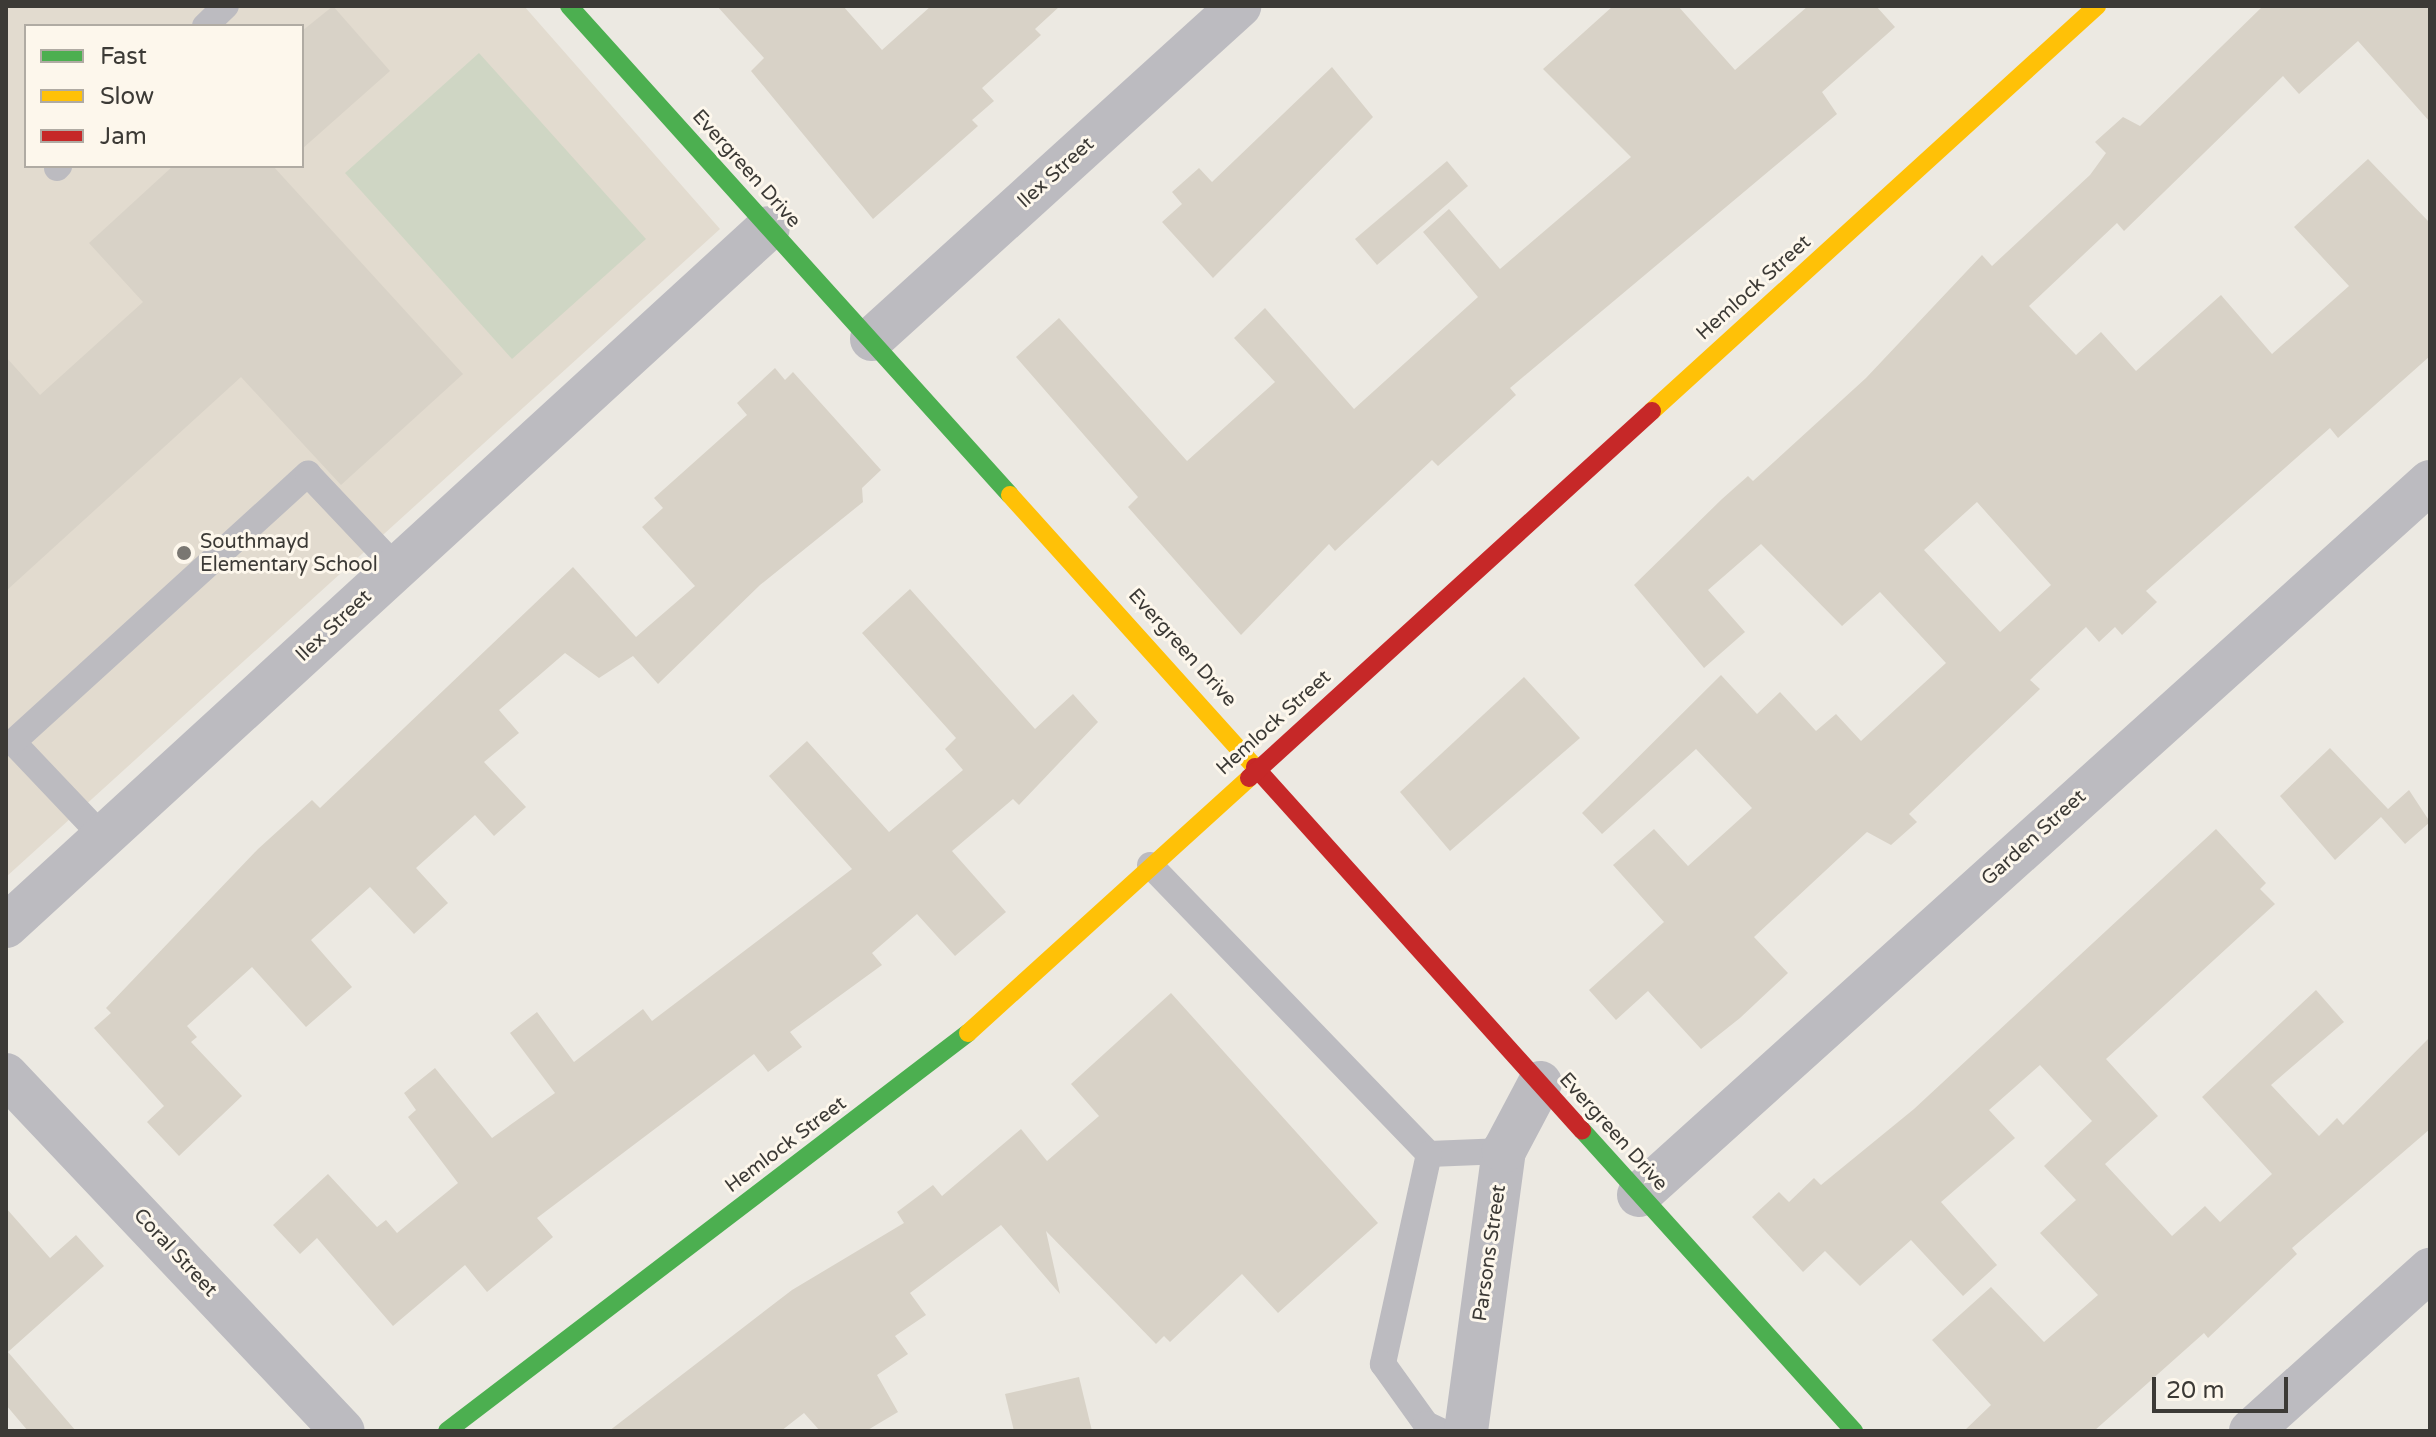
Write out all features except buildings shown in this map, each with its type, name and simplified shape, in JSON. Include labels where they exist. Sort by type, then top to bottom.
[{"type":"street","name":"Evergreen Drive","points":[[569,6],[1260,766],[1639,1195],[1854,1431]]},
{"type":"street","name":"Ilex Street","points":[[872,339],[1239,6]]},
{"type":"street","name":"Hemlock Street","points":[[447,1431],[970,1032],[2097,6]]},
{"type":"street","name":"Ilex Street","points":[[6,926],[768,228]]},
{"type":"street","name":"Garden Street","points":[[1639,1195],[2430,482]]},
{"type":"street","name":"Coral Street","points":[[6,1075],[343,1431]]},
{"type":"street","name":"Parsons Street","points":[[1466,1431],[1504,1151],[1540,1083]]},
{"type":"street","points":[[2251,1431],[2430,1270]]},
{"type":"lane","points":[[207,24],[226,6]]},
{"type":"lane","points":[[103,837],[13,742],[308,474],[397,568]]},
{"type":"lane","points":[[1150,865],[1429,1154],[1504,1151]]},
{"type":"lane","points":[[1429,1154],[1383,1364],[1426,1424],[1441,1431]]},
{"type":"shaded area","name":"Southmayd Elementary School","points":[[6,6],[524,6],[720,229],[6,877]]},
{"type":"green space","points":[[479,53],[646,239],[512,359],[345,173]]},
{"type":"traffic: fast","points":[[569,6],[1010,495]]},
{"type":"traffic: fast","points":[[447,1431],[968,1033]]},
{"type":"traffic: fast","points":[[1582,1130],[1854,1431]]},
{"type":"traffic: slow","points":[[1652,411],[2097,6]]},
{"type":"traffic: slow","points":[[1010,495],[1255,767]]},
{"type":"traffic: slow","points":[[968,1033],[1249,778]]},
{"type":"traffic: jam","points":[[1249,778],[1652,411]]},
{"type":"traffic: jam","points":[[1255,767],[1582,1130]]},
{"type":"place","name":"Southmayd Elementary School","points":[[184,553]]}]
